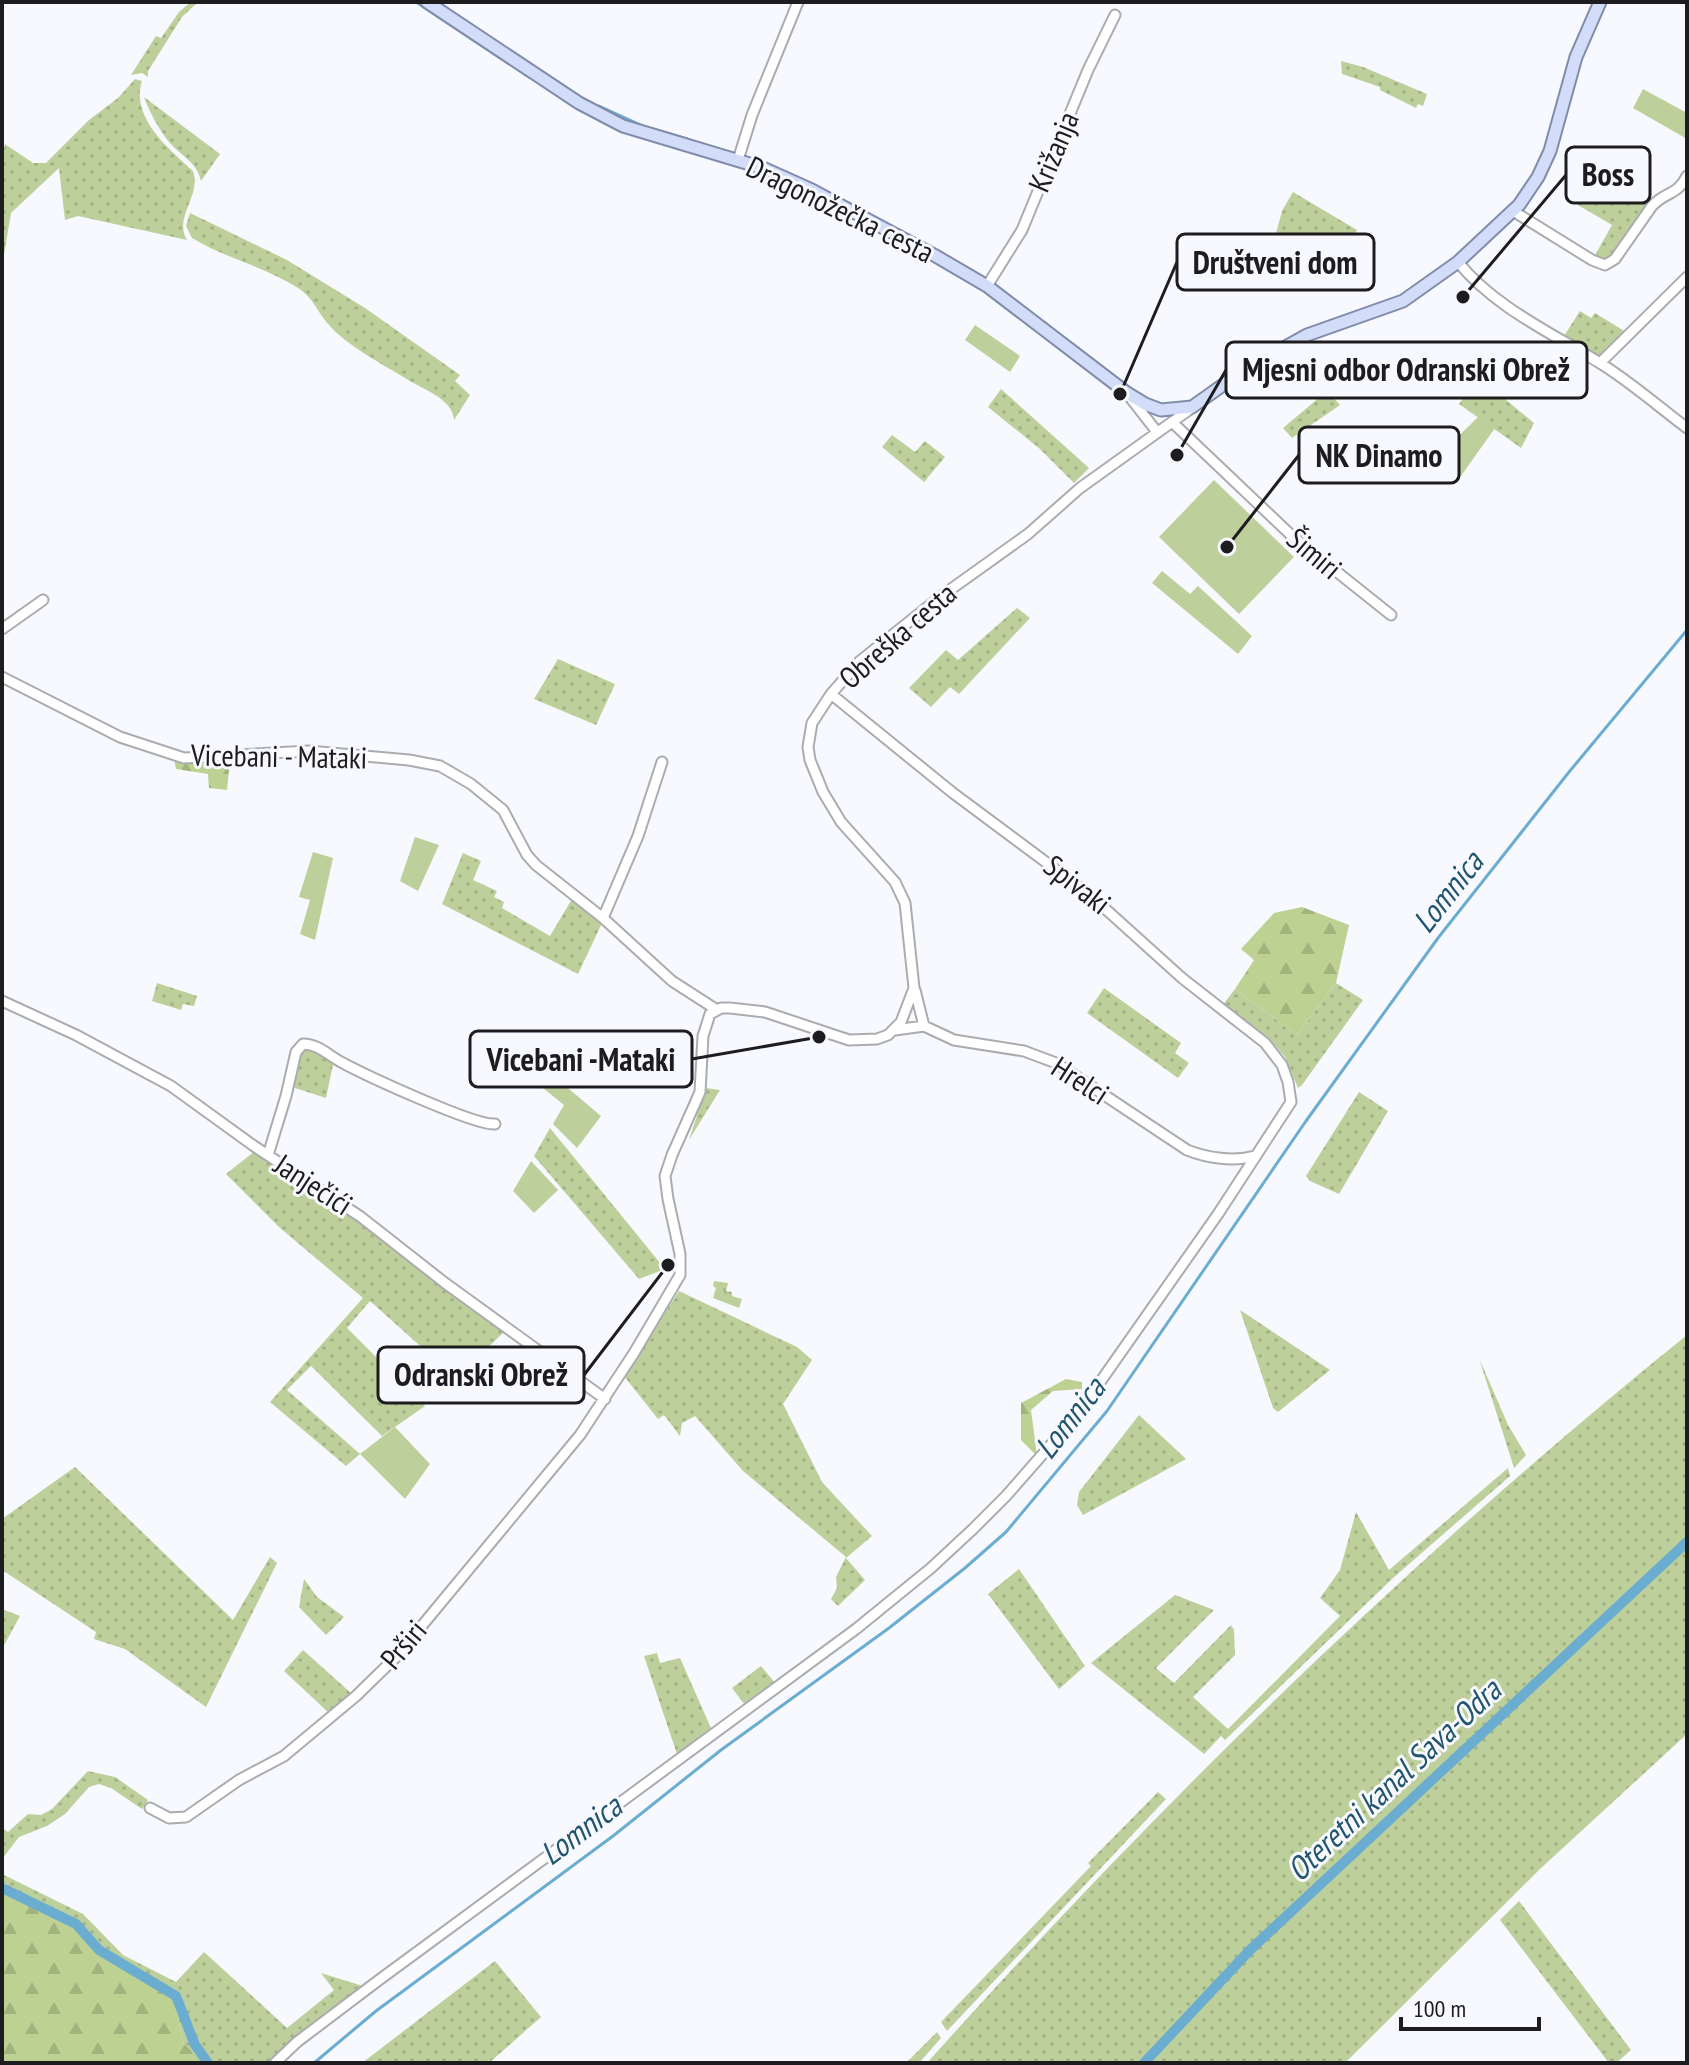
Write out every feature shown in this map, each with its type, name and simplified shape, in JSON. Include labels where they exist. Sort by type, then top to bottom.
[{"type":"main road","name":"Dragonožečka cesta","points":[[427,2],[579,103],[623,126],[738,160],[812,190],[987,286],[1127,393],[1161,410],[1182,410],[1198,404]]},
{"type":"main road","name":"Obreška cesta","points":[[1198,404],[1244,370],[1307,335],[1403,301],[1458,262],[1513,211],[1533,185],[1550,151],[1576,57],[1600,2]]},
{"type":"street","points":[[738,160],[752,115],[798,2]]},
{"type":"street","name":"Križanja","points":[[987,286],[1022,230],[1088,70],[1115,15]]},
{"type":"street","points":[[1513,211],[1605,265],[1615,259],[1659,199],[1676,192],[1687,176]]},
{"type":"street","points":[[1458,262],[1472,278],[1526,319],[1600,363],[1687,428]]},
{"type":"street","points":[[1600,363],[1687,277]]},
{"type":"street","points":[[1127,393],[1157,432]]},
{"type":"street","name":"Obreška cesta","points":[[895,1030],[905,1014],[914,988],[909,916],[901,892],[885,869],[841,822],[823,792],[810,760],[808,747],[812,723],[831,694],[860,661],[940,597],[1028,534],[1080,488],[1198,404]]},
{"type":"street","name":"Šimiri","points":[[1172,422],[1292,536],[1391,615]]},
{"type":"street","points":[[2,629],[43,600]]},
{"type":"street","name":"Vicebani - Mataki","points":[[2,677],[105,730],[184,758],[309,751],[409,760],[440,766],[496,803],[509,819],[531,860],[603,918],[672,981],[717,1010]]},
{"type":"street","name":"Spivaki","points":[[831,694],[953,793],[1115,915],[1182,978],[1265,1043],[1282,1065],[1291,1102],[1255,1156]]},
{"type":"street","points":[[603,918],[638,836],[662,762]]},
{"type":"street","points":[[605,1399],[680,1275],[680,1254],[665,1176],[700,1092],[703,1036],[708,1019],[717,1010],[730,1008],[765,1012],[849,1040],[877,1039],[895,1030],[924,1026],[914,988]]},
{"type":"street","name":"Janječići","points":[[2,1001],[147,1071],[352,1210],[445,1283],[605,1399]]},
{"type":"street","name":"Hrelci","points":[[924,1026],[954,1040],[1024,1051],[1048,1059],[1187,1150],[1226,1158],[1255,1156]]},
{"type":"street","points":[[268,1155],[296,1052],[303,1044],[316,1047],[358,1070],[470,1119],[495,1124]]},
{"type":"street","points":[[275,2063],[297,2042],[390,1972],[856,1629],[973,1529],[1015,1487],[1077,1415],[1255,1156]]},
{"type":"street","name":"Prširi","points":[[150,1808],[169,1818],[186,1817],[239,1780],[284,1756],[370,1684],[560,1461],[605,1399]]},
{"type":"green space","points":[[191,2],[198,2],[182,17],[148,71],[148,77],[142,73],[131,75],[156,36],[161,38],[179,12]]},
{"type":"green space","points":[[1341,61],[1427,94],[1423,106],[1418,104],[1416,108],[1380,90],[1380,87],[1342,74]]},
{"type":"green space","points":[[135,79],[142,81],[142,107],[154,131],[193,171],[194,189],[183,223],[187,240],[78,216],[65,220],[59,168],[11,213],[2,267],[2,158],[5,144],[33,163],[46,163]]},
{"type":"green space","points":[[1643,89],[1687,113],[1687,139],[1633,108]]},
{"type":"green space","points":[[144,97],[220,154],[201,181],[192,164],[161,131]]},
{"type":"green space","points":[[1597,171],[1652,200],[1606,261],[1594,257],[1612,225],[1578,205]]},
{"type":"green space","points":[[1293,192],[1357,230],[1336,270],[1275,237],[1282,211]]},
{"type":"green space","points":[[190,213],[287,260],[365,308],[460,375],[455,381],[470,395],[454,420],[452,412],[442,400],[345,340],[298,288],[192,238],[186,226]]},
{"type":"green space","points":[[1580,311],[1591,318],[1595,313],[1626,332],[1600,357],[1597,356],[1564,336]]},
{"type":"green space","points":[[975,325],[1020,356],[1010,372],[965,340]]},
{"type":"green space","points":[[1481,375],[1534,423],[1521,448],[1459,404]]},
{"type":"green space","points":[[1001,389],[1089,468],[1074,483],[1040,449],[988,407]]},
{"type":"green space","points":[[1327,391],[1340,405],[1292,438],[1283,428]]},
{"type":"green space","points":[[1478,417],[1495,428],[1456,483],[1430,464]]},
{"type":"green space","points":[[892,435],[915,452],[925,441],[945,457],[924,482],[882,447]]},
{"type":"green space","points":[[1214,480],[1294,557],[1239,614],[1159,537]]},
{"type":"green space","points":[[1162,571],[1190,594],[1198,586],[1252,636],[1238,654],[1152,583]]},
{"type":"green space","points":[[1017,608],[1030,618],[959,694],[950,687],[931,707],[909,688],[946,650],[958,660]]},
{"type":"green space","points":[[558,659],[615,684],[596,725],[534,699]]},
{"type":"green space","points":[[174,759],[185,762],[230,760],[227,790],[209,788],[208,774],[176,769]]},
{"type":"green space","points":[[415,837],[439,845],[418,891],[400,881]]},
{"type":"green space","points":[[313,852],[333,858],[315,940],[300,934],[310,900],[299,897]]},
{"type":"green space","points":[[463,853],[481,861],[473,880],[497,891],[494,897],[504,902],[502,908],[550,936],[572,899],[602,923],[578,974],[442,904]]},
{"type":"green space","points":[[1302,907],[1349,925],[1336,983],[1297,1035],[1235,989],[1254,960],[1241,949],[1274,913]]},
{"type":"green space","points":[[157,983],[197,996],[194,1006],[183,1004],[181,1010],[152,1001]]},
{"type":"green space","points":[[1336,983],[1363,1000],[1298,1088],[1285,1057],[1273,1043],[1222,1006],[1235,989],[1297,1035]]},
{"type":"green space","points":[[1104,988],[1181,1043],[1175,1053],[1189,1063],[1178,1078],[1087,1013]]},
{"type":"green space","points":[[303,1048],[313,1049],[334,1060],[326,1098],[292,1087]]},
{"type":"green space","points":[[543,1067],[601,1116],[577,1148],[553,1124],[564,1105],[533,1080]]},
{"type":"green space","points":[[706,1088],[720,1090],[689,1140]]},
{"type":"green space","points":[[1359,1092],[1388,1111],[1339,1194],[1310,1181],[1306,1176]]},
{"type":"green space","points":[[550,1128],[665,1269],[639,1279],[534,1156]]},
{"type":"green space","points":[[255,1151],[330,1199],[506,1330],[456,1378],[370,1301],[347,1328],[425,1406],[382,1436],[311,1366],[287,1390],[360,1454],[346,1466],[270,1402],[363,1298],[279,1227],[226,1174]]},
{"type":"green space","points":[[531,1161],[558,1190],[534,1213],[513,1191]]},
{"type":"green space","points":[[714,1281],[728,1283],[726,1291],[742,1299],[739,1308],[713,1298],[716,1288]]},
{"type":"green space","points":[[679,1291],[797,1347],[812,1360],[783,1404],[822,1482],[872,1536],[846,1558],[865,1580],[838,1606],[831,1599],[837,1588],[836,1577],[846,1557],[743,1471],[695,1416],[682,1423],[680,1436],[664,1415],[658,1419],[624,1376]]},
{"type":"green space","points":[[1240,1310],[1330,1370],[1278,1412],[1273,1408]]},
{"type":"green space","points":[[1687,1335],[1687,1734],[1540,1869],[1345,2063],[927,2063],[1106,1870],[1292,1683],[1486,1505]]},
{"type":"green space","points":[[1479,1358],[1508,1425],[1526,1455],[1514,1468]]},
{"type":"green space","points":[[1066,1379],[1082,1382],[1082,1389],[1053,1391],[1031,1410],[1037,1456],[1021,1440],[1021,1403]]},
{"type":"green space","points":[[1139,1415],[1186,1459],[1083,1515],[1077,1505],[1079,1492]]},
{"type":"green space","points":[[395,1427],[430,1464],[405,1499],[360,1454]]},
{"type":"green space","points":[[75,1467],[233,1620],[270,1557],[277,1563],[206,1707],[125,1649],[94,1639],[96,1632],[2,1570],[2,1519]]},
{"type":"green space","points":[[1508,1468],[1510,1476],[1393,1578],[1225,1740],[1221,1736],[1204,1754],[1091,1663],[1175,1595],[1214,1610],[1156,1668],[1174,1683],[1231,1625],[1235,1655],[1193,1697],[1228,1729],[1340,1616],[1320,1598],[1340,1570],[1356,1512],[1389,1570]]},
{"type":"green space","points":[[1019,1569],[1085,1666],[1059,1689],[988,1594]]},
{"type":"green space","points":[[304,1579],[317,1597],[344,1617],[326,1635],[299,1607]]},
{"type":"green space","points":[[2,1609],[20,1616],[2,1649]]},
{"type":"green space","points":[[303,1650],[352,1694],[329,1713],[284,1671]]},
{"type":"green space","points":[[657,1653],[660,1663],[680,1658],[711,1728],[677,1754],[644,1656]]},
{"type":"green space","points":[[761,1666],[775,1683],[745,1705],[732,1688]]},
{"type":"green space","points":[[88,1771],[115,1777],[148,1800],[142,1809],[111,1788],[99,1784],[89,1787],[65,1814],[47,1826],[19,1837],[2,1859],[2,1828],[8,1832],[28,1814],[41,1815],[52,1809]]},
{"type":"green space","points":[[1158,1792],[1166,1799],[947,2031],[941,2022]]},
{"type":"green space","points":[[2,1874],[83,1914],[123,1955],[176,1982],[204,1952],[287,2028],[334,1990],[321,1973],[363,1986],[269,2063],[205,2063],[183,2043],[174,1996],[149,1977],[102,1957],[79,1928],[47,1914],[9,1885],[2,1884]]},
{"type":"green space","points":[[2,1884],[9,1885],[47,1914],[79,1928],[102,1957],[149,1977],[174,1996],[183,2043],[205,2063],[2,2063]]},
{"type":"green space","points":[[1519,1901],[1631,2050],[1616,2063],[1609,2063],[1500,1920]]},
{"type":"green space","points":[[495,1961],[541,2017],[489,2063],[362,2063]]},
{"type":"green space","points":[[937,2032],[941,2038],[919,2063],[906,2063]]},
{"type":"waterway","points":[[416,2],[529,77]]},
{"type":"waterway","points":[[599,106],[645,127]]},
{"type":"waterway","points":[[656,130],[687,139]]},
{"type":"waterway","name":"Lomnica","points":[[314,2063],[376,2011],[613,1836],[721,1750],[889,1628],[1006,1532],[1107,1411],[1306,1121],[1438,938],[1569,772],[1687,630]]},
{"type":"waterway","name":"Oteretni kanal Sava-Odra","points":[[1144,2063],[1250,1950],[1687,1542]]},
{"type":"waterway","points":[[2,1888],[76,1924],[99,1950],[176,1996],[195,2045],[208,2063]]},
{"type":"place","name":"Boss","points":[[1463,297]]},
{"type":"place","name":"Društveni dom","points":[[1120,394]]},
{"type":"place","name":"Mjesni odbor Odranski Obrež","points":[[1177,455]]},
{"type":"place","name":"NK Dinamo","points":[[1227,547]]},
{"type":"place","name":"Vicebani -Mataki","points":[[819,1037]]},
{"type":"place","name":"Odranski Obrež","points":[[668,1265]]}]
